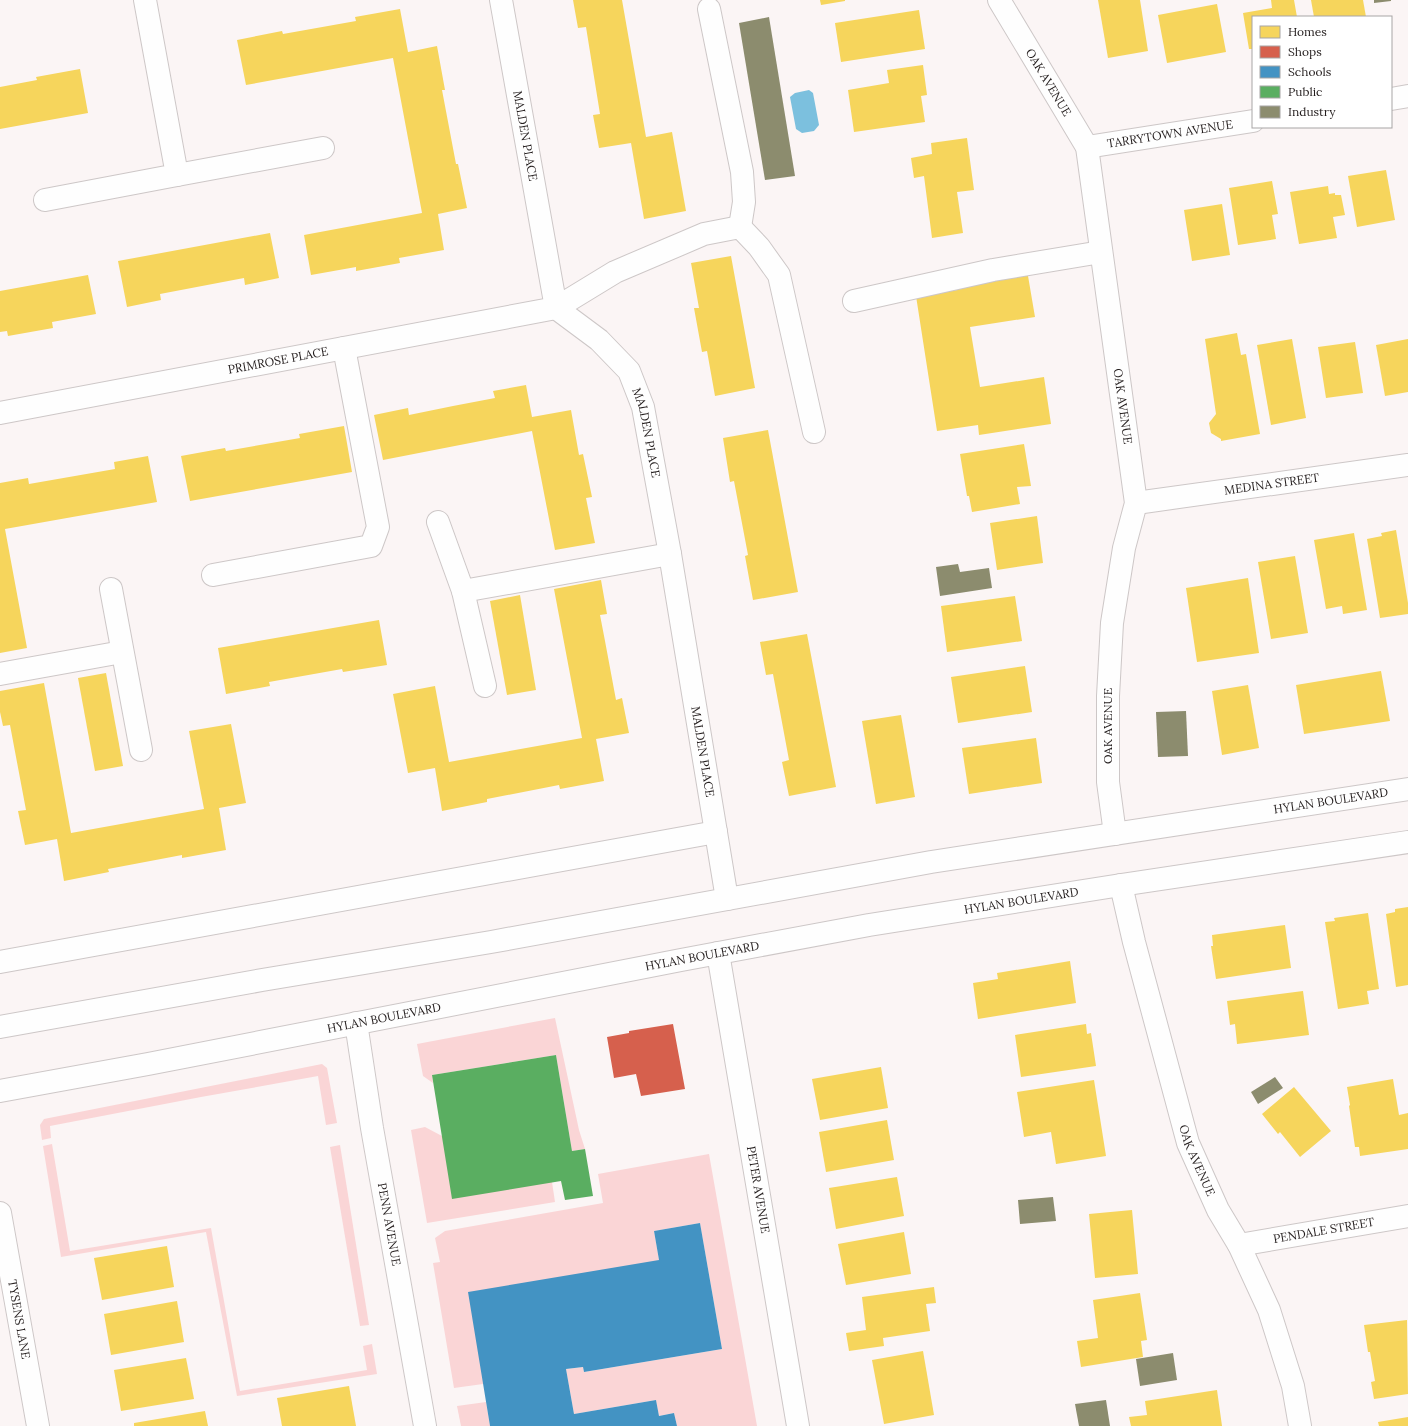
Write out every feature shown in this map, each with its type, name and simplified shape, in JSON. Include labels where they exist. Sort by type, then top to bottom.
[{"type":"street","points":[[145,0],[177,175]]},
{"type":"street","name":"MALDEN PLACE","points":[[501,0],[556,308],[599,340],[629,371],[643,407],[670,554],[727,899]]},
{"type":"street","name":"OAK AVENUE","points":[[999,0],[1086,147],[1136,503],[1124,548],[1111,630],[1108,696],[1108,782],[1115,834]]},
{"type":"street","points":[[709,9],[742,172],[744,202],[740,227]]},
{"type":"street","points":[[1392,99],[1408,96]]},
{"type":"street","name":"TARRYTOWN AVENUE","points":[[1086,147],[1252,121]]},
{"type":"street","points":[[45,200],[323,148]]},
{"type":"street","points":[[556,308],[615,272],[704,234],[740,227]]},
{"type":"street","points":[[740,227],[759,247],[779,275],[814,432]]},
{"type":"street","points":[[854,301],[993,270],[1101,252]]},
{"type":"street","name":"PRIMROSE PLACE","points":[[0,413],[556,308]]},
{"type":"street","points":[[213,575],[371,546],[378,528],[344,348]]},
{"type":"street","name":"MEDINA STREET","points":[[1136,503],[1408,465]]},
{"type":"street","points":[[438,522],[463,592],[485,686]]},
{"type":"street","points":[[463,592],[670,554]]},
{"type":"street","points":[[111,589],[141,750]]},
{"type":"street","points":[[0,674],[122,652]]},
{"type":"street","name":"HYLAN BOULEVARD","points":[[0,1027],[262,980],[491,942],[930,862],[1408,789]]},
{"type":"street","points":[[0,962],[716,832]]},
{"type":"street","name":"HYLAN BOULEVARD","points":[[0,1091],[262,1043],[356,1023],[718,953],[920,917],[1408,842]]},
{"type":"street","name":"OAK AVENUE","points":[[1121,885],[1134,942],[1188,1143],[1218,1210],[1239,1245],[1269,1310],[1293,1386],[1300,1426]]},
{"type":"street","name":"PETER AVENUE","points":[[718,953],[798,1426]]},
{"type":"street","name":"PENN AVENUE","points":[[356,1023],[372,1128],[425,1426]]},
{"type":"street","name":"TYSENS LANE","points":[[0,1213],[38,1426]]},
{"type":"street","name":"PENDALE STREET","points":[[1239,1245],[1408,1216]]},
{"type":"shaded area","points":[[555,1018],[579,1130],[585,1149],[572,1151],[556,1055],[432,1075],[433,1083],[423,1076],[417,1044]]},
{"type":"shaded area","points":[[322,1064],[327,1068],[337,1123],[326,1125],[318,1076],[50,1126],[51,1138],[42,1140],[40,1125],[44,1119]]},
{"type":"shaded area","points":[[425,1127],[442,1136],[552,1182],[555,1202],[427,1223],[411,1130]]},
{"type":"shaded area","points":[[52,1144],[70,1251],[211,1228],[240,1391],[367,1370],[363,1346],[372,1344],[377,1374],[237,1396],[206,1232],[61,1257],[43,1146]]},
{"type":"shaded area","points":[[340,1145],[369,1325],[360,1326],[330,1147]]},
{"type":"shaded area","points":[[709,1154],[757,1426],[677,1426],[674,1413],[659,1416],[656,1400],[574,1414],[566,1369],[583,1367],[584,1372],[722,1349],[700,1223],[654,1231],[659,1260],[483,1384],[454,1388],[433,1263],[440,1262],[435,1238],[445,1231],[603,1203],[598,1174]]},
{"type":"shaded area","points":[[486,1402],[490,1426],[461,1426],[457,1406]]},
{"type":"water","points":[[809,90],[813,93],[819,125],[814,131],[802,133],[796,129],[790,97],[795,93]]},
{"type":"building: Homes","points":[[573,0],[622,0],[646,137],[672,132],[686,211],[644,219],[631,143],[599,148],[593,115],[600,114],[586,27],[578,28]]},
{"type":"building: Homes","points":[[820,0],[845,0],[845,1],[821,5]]},
{"type":"building: Homes","points":[[1098,0],[1140,0],[1148,51],[1108,58]]},
{"type":"building: Homes","points":[[1271,0],[1294,0],[1297,16],[1252,16],[1252,49],[1249,49],[1243,13],[1272,8]]},
{"type":"building: Homes","points":[[1311,0],[1363,0],[1366,16],[1314,16]]},
{"type":"building: Homes","points":[[1217,4],[1226,52],[1167,63],[1158,15]]},
{"type":"building: Homes","points":[[400,9],[408,52],[437,46],[445,90],[442,90],[456,164],[458,164],[467,208],[438,214],[444,250],[399,258],[400,263],[356,271],[356,267],[311,275],[304,235],[422,213],[393,58],[246,85],[237,40],[282,31],[283,34],[356,21],[355,17]]},
{"type":"building: Homes","points":[[919,10],[925,49],[841,62],[835,23]]},
{"type":"building: Homes","points":[[923,65],[927,95],[921,96],[925,122],[854,132],[848,90],[889,83],[887,70]]},
{"type":"building: Homes","points":[[80,69],[88,113],[0,129],[0,87],[37,80],[36,77]]},
{"type":"building: Homes","points":[[967,138],[974,190],[957,192],[963,233],[932,238],[924,176],[914,178],[911,158],[932,154],[931,143]]},
{"type":"building: Homes","points":[[1386,170],[1395,220],[1357,227],[1348,176]]},
{"type":"building: Homes","points":[[1272,181],[1278,214],[1272,215],[1276,239],[1238,245],[1229,188]]},
{"type":"building: Homes","points":[[1328,186],[1329,194],[1335,193],[1335,195],[1341,195],[1345,215],[1333,217],[1337,238],[1299,244],[1290,192]]},
{"type":"building: Homes","points":[[1222,204],[1230,255],[1192,261],[1184,210]]},
{"type":"building: Homes","points":[[270,233],[279,278],[245,285],[244,278],[160,294],[161,300],[127,307],[118,261]]},
{"type":"building: Homes","points":[[731,256],[755,388],[715,396],[707,351],[702,352],[694,308],[699,308],[691,263]]},
{"type":"building: Homes","points":[[1027,270],[1035,317],[970,327],[980,387],[1044,377],[1051,424],[979,435],[978,425],[937,431],[916,296],[957,290],[955,281]]},
{"type":"building: Homes","points":[[88,275],[96,314],[52,322],[53,328],[8,336],[7,331],[0,332],[0,291]]},
{"type":"building: Homes","points":[[1237,333],[1241,355],[1246,354],[1260,434],[1221,441],[1221,439],[1211,433],[1209,423],[1216,414],[1205,339]]},
{"type":"building: Homes","points":[[1292,339],[1306,418],[1271,425],[1257,345]]},
{"type":"building: Homes","points":[[1408,339],[1408,392],[1385,396],[1376,345]]},
{"type":"building: Homes","points":[[1355,342],[1363,393],[1326,398],[1318,347]]},
{"type":"building: Homes","points":[[526,385],[532,417],[571,410],[579,455],[583,454],[592,497],[586,498],[595,543],[555,550],[532,431],[383,460],[374,415],[408,408],[409,415],[495,398],[493,391]]},
{"type":"building: Homes","points":[[344,426],[352,472],[190,501],[181,456],[225,448],[226,451],[300,438],[299,434]]},
{"type":"building: Homes","points":[[768,430],[798,592],[753,600],[745,556],[748,555],[734,481],[730,482],[723,438]]},
{"type":"building: Homes","points":[[1024,444],[1031,486],[1017,487],[1020,504],[972,512],[969,496],[967,496],[960,454]]},
{"type":"building: Homes","points":[[148,456],[157,502],[5,529],[27,648],[0,653],[0,483],[28,478],[29,484],[115,469],[114,462]]},
{"type":"building: Homes","points":[[1037,516],[1043,563],[997,570],[990,523]]},
{"type":"building: Homes","points":[[1396,530],[1408,603],[1408,614],[1380,618],[1367,539],[1382,536],[1381,533]]},
{"type":"building: Homes","points":[[1354,533],[1367,610],[1343,614],[1342,606],[1326,609],[1314,540]]},
{"type":"building: Homes","points":[[1295,556],[1308,633],[1271,639],[1258,562]]},
{"type":"building: Homes","points":[[1248,578],[1259,653],[1197,662],[1186,588]]},
{"type":"building: Homes","points":[[601,580],[607,614],[600,615],[616,700],[622,698],[629,733],[596,739],[604,781],[560,789],[559,785],[487,799],[487,802],[442,811],[435,768],[408,773],[393,694],[435,686],[449,762],[582,738],[554,589]]},
{"type":"building: Homes","points":[[520,595],[536,690],[507,695],[490,601]]},
{"type":"building: Homes","points":[[1015,596],[1022,641],[947,652],[941,606]]},
{"type":"building: Homes","points":[[379,620],[387,665],[343,672],[342,669],[269,682],[270,686],[226,694],[218,648]]},
{"type":"building: Homes","points":[[807,634],[836,787],[789,796],[782,762],[789,760],[773,674],[766,675],[760,642]]},
{"type":"building: Homes","points":[[1025,666],[1032,712],[958,723],[951,677]]},
{"type":"building: Homes","points":[[1381,671],[1390,721],[1304,734],[1296,685]]},
{"type":"building: Homes","points":[[106,673],[123,766],[95,771],[78,678]]},
{"type":"building: Homes","points":[[44,683],[71,833],[204,809],[189,731],[231,724],[246,803],[219,808],[226,850],[182,858],[182,855],[108,869],[109,872],[64,881],[57,839],[25,845],[18,811],[26,810],[10,725],[3,726],[0,712],[0,691]]},
{"type":"building: Homes","points":[[1248,685],[1259,748],[1222,755],[1212,691]]},
{"type":"building: Homes","points":[[901,715],[915,797],[876,804],[862,721]]},
{"type":"building: Homes","points":[[1036,738],[1042,783],[969,794],[962,748]]},
{"type":"building: Homes","points":[[1408,907],[1408,985],[1396,987],[1386,914],[1395,912],[1395,909]]},
{"type":"building: Homes","points":[[1368,913],[1379,989],[1367,991],[1369,1004],[1338,1009],[1325,922],[1335,921],[1334,918]]},
{"type":"building: Homes","points":[[1285,925],[1291,968],[1216,979],[1211,946],[1213,946],[1212,935]]},
{"type":"building: Homes","points":[[1070,961],[1076,1003],[978,1019],[973,983],[998,979],[997,973]]},
{"type":"building: Homes","points":[[1303,991],[1309,1035],[1237,1044],[1235,1024],[1230,1025],[1227,1001]]},
{"type":"building: Homes","points":[[1086,1024],[1087,1034],[1091,1033],[1096,1066],[1021,1077],[1015,1035]]},
{"type":"building: Homes","points":[[881,1067],[888,1108],[820,1120],[812,1079]]},
{"type":"building: Homes","points":[[1393,1079],[1399,1115],[1408,1113],[1408,1149],[1360,1156],[1359,1147],[1355,1147],[1347,1087]]},
{"type":"building: Homes","points":[[1094,1080],[1106,1156],[1056,1164],[1051,1132],[1024,1137],[1017,1092]]},
{"type":"building: Homes","points":[[1294,1087],[1331,1131],[1300,1157],[1280,1132],[1278,1134],[1262,1114]]},
{"type":"building: Homes","points":[[887,1120],[894,1160],[826,1172],[819,1132]]},
{"type":"building: Homes","points":[[897,1177],[904,1216],[836,1229],[829,1188]]},
{"type":"building: Homes","points":[[1132,1210],[1138,1274],[1095,1278],[1089,1214]]},
{"type":"building: Homes","points":[[904,1232],[911,1274],[846,1285],[838,1244]]},
{"type":"building: Homes","points":[[167,1246],[174,1287],[102,1300],[94,1258]]},
{"type":"building: Homes","points":[[934,1287],[936,1303],[926,1304],[930,1331],[883,1338],[884,1346],[849,1351],[846,1333],[866,1330],[862,1297]]},
{"type":"building: Homes","points":[[1140,1293],[1147,1340],[1141,1341],[1143,1357],[1081,1367],[1077,1341],[1098,1338],[1093,1300]]},
{"type":"building: Homes","points":[[177,1301],[184,1342],[111,1355],[104,1314]]},
{"type":"building: Homes","points":[[1407,1320],[1408,1394],[1374,1399],[1371,1382],[1375,1381],[1370,1352],[1368,1352],[1364,1325]]},
{"type":"building: Homes","points":[[923,1351],[934,1415],[884,1424],[872,1360]]},
{"type":"building: Homes","points":[[186,1358],[194,1399],[121,1411],[114,1370]]},
{"type":"building: Homes","points":[[349,1386],[356,1426],[282,1426],[277,1398]]},
{"type":"building: Homes","points":[[1217,1390],[1222,1426],[1131,1426],[1129,1417],[1147,1415],[1145,1401]]},
{"type":"building: Homes","points":[[205,1411],[208,1426],[134,1426],[134,1423]]},
{"type":"building: Homes","points":[[1408,1417],[1408,1426],[1379,1426],[1378,1422]]},
{"type":"building: Shops","points":[[673,1024],[685,1089],[641,1096],[636,1074],[614,1078],[607,1037],[629,1033],[629,1031]]},
{"type":"building: Schools","points":[[700,1223],[722,1349],[584,1372],[583,1367],[566,1369],[574,1414],[656,1400],[659,1416],[674,1413],[677,1426],[490,1426],[468,1292],[659,1260],[654,1231]]},
{"type":"building: Public","points":[[556,1055],[572,1151],[585,1149],[593,1196],[565,1200],[561,1181],[452,1199],[432,1075]]},
{"type":"building: Industry","points":[[1374,0],[1391,0],[1391,1],[1374,3]]},
{"type":"building: Industry","points":[[769,17],[795,176],[765,180],[739,23]]},
{"type":"building: Industry","points":[[958,564],[960,572],[989,568],[992,588],[940,596],[936,567]]},
{"type":"building: Industry","points":[[1186,711],[1188,756],[1158,757],[1156,712]]},
{"type":"building: Industry","points":[[1275,1077],[1283,1088],[1258,1104],[1251,1092]]},
{"type":"building: Industry","points":[[1053,1197],[1056,1221],[1020,1224],[1018,1200]]},
{"type":"building: Industry","points":[[1173,1353],[1177,1380],[1140,1386],[1136,1359]]},
{"type":"building: Industry","points":[[1106,1400],[1110,1426],[1079,1426],[1075,1404]]}]
